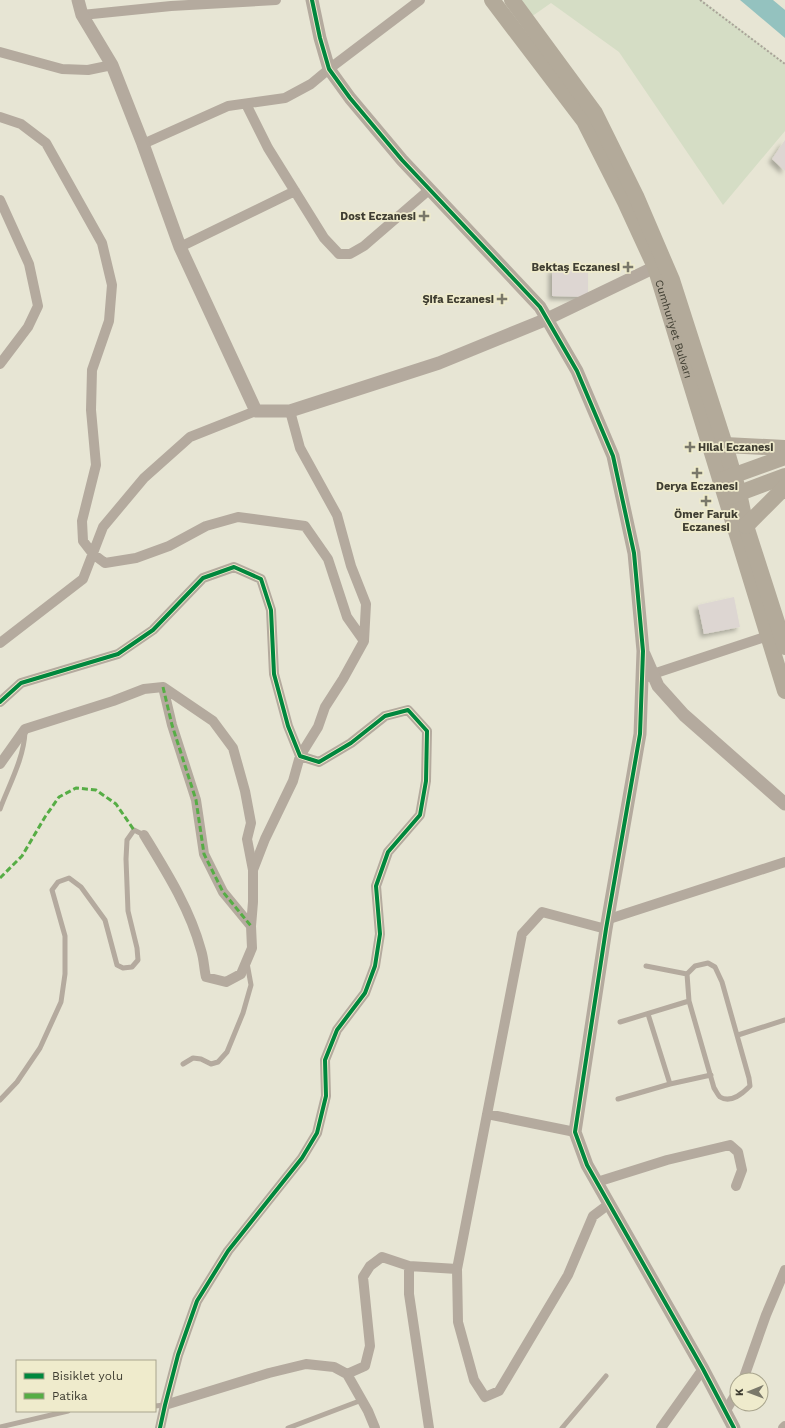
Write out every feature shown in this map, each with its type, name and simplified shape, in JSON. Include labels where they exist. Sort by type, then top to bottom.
[{"type":"main road","name":"Cumhuriyet Bulvarı","points":[[492,0],[584,121],[625,202],[655,267],[727,478],[746,526],[785,647]]},
{"type":"main road","name":"Cumhuriyet Bulvarı","points":[[512,0],[595,113],[636,196],[672,280],[725,445],[727,478]]},
{"type":"main road","points":[[725,445],[785,448]]},
{"type":"main road","points":[[727,478],[785,456]]},
{"type":"main road","points":[[733,495],[785,476]]},
{"type":"main road","points":[[746,526],[785,487]]},
{"type":"main road","name":"Cumhuriyet Bulvarı","points":[[733,495],[768,636],[785,691]]},
{"type":"street","points":[[78,0],[82,15],[112,65],[143,144],[180,247],[256,411]]},
{"type":"street","points":[[82,15],[171,6],[276,0]]},
{"type":"street","points":[[312,0],[320,38],[329,69],[350,98],[402,160],[540,307],[577,371],[613,456],[634,553],[643,651],[647,677],[640,734],[575,1132],[587,1165],[704,1369],[724,1412],[734,1428]]},
{"type":"street","points":[[143,144],[228,106],[285,98],[311,84],[420,0]]},
{"type":"street","points":[[0,52],[62,69],[88,70],[112,65]]},
{"type":"street","points":[[246,104],[268,148],[295,192],[324,238],[339,254],[350,254],[364,246],[430,189]]},
{"type":"street","points":[[0,117],[21,124],[46,143],[102,243],[112,285],[109,321],[92,370],[91,410],[96,465],[82,521],[83,541],[93,554],[105,563],[136,558],[169,546],[206,526],[238,517],[305,526],[328,559],[347,617],[364,641]]},
{"type":"street","points":[[180,247],[295,192]]},
{"type":"street","points":[[0,200],[29,264],[38,306],[28,327],[0,364]]},
{"type":"street","points":[[0,644],[83,579],[103,526],[144,478],[190,437],[256,411],[290,411],[439,363],[547,319],[655,267]]},
{"type":"street","points":[[253,870],[293,781],[300,756],[318,727],[325,707],[343,679],[364,641],[366,604],[351,566],[337,515],[300,448],[290,411]]},
{"type":"street","points":[[0,702],[21,683],[118,654],[153,630],[203,578],[234,567],[261,579],[271,610],[274,674],[288,726],[300,756]]},
{"type":"street","points":[[647,677],[768,636]]},
{"type":"street","points":[[647,677],[658,686],[684,715],[785,804]]},
{"type":"street","points":[[163,687],[172,725],[196,800],[204,854],[223,892],[251,926]]},
{"type":"street","points":[[0,764],[26,729],[113,701],[144,689],[163,687],[213,721],[233,748],[245,791],[251,823],[247,839],[253,870],[251,926],[252,948],[242,974],[226,982],[206,978],[202,951],[190,919],[171,879],[144,835]]},
{"type":"street","points":[[160,1428],[160,1406],[197,1301],[228,1251],[302,1158],[318,1133],[326,1096],[325,1060],[337,1030],[365,993],[375,966],[380,934],[376,886],[388,852],[420,815],[426,781],[427,731],[408,710],[385,716],[351,743],[319,762],[300,756]]},
{"type":"street","points":[[609,1204],[592,1216],[568,1274],[499,1390],[485,1396],[474,1380],[458,1322],[457,1269],[522,934],[542,912],[608,924],[785,862]]},
{"type":"street","points":[[487,1114],[575,1132]]},
{"type":"street","points":[[597,1182],[667,1160],[730,1145],[738,1152],[742,1170],[736,1186]]},
{"type":"street","points":[[347,1374],[365,1366],[370,1346],[363,1277],[370,1266],[382,1257],[409,1266],[457,1269]]},
{"type":"street","points":[[409,1266],[409,1294],[429,1428]]},
{"type":"street","points":[[746,1372],[766,1315],[785,1270]]},
{"type":"street","points":[[160,1406],[269,1373],[306,1364],[334,1367],[347,1374],[362,1400],[375,1428]]},
{"type":"street","points":[[661,1428],[704,1369]]},
{"type":"street","points":[[724,1412],[729,1404]]},
{"type":"lane","points":[[0,809],[20,758],[25,742],[26,729]]},
{"type":"lane","points":[[0,1100],[17,1082],[40,1048],[62,1002],[65,974],[65,936],[52,890],[58,882],[69,878],[81,887],[105,920],[117,965],[123,968],[132,968],[138,960],[137,948],[128,911],[126,859],[127,840],[134,830],[144,835]]},
{"type":"lane","points":[[183,1064],[193,1058],[201,1059],[211,1064],[218,1062],[227,1052],[243,1013],[251,985],[247,960]]},
{"type":"lane","points":[[708,963],[715,967],[722,982],[738,1035],[750,1086],[741,1095],[728,1099],[720,1097],[714,1088],[689,1001],[687,974],[695,966],[708,963]]},
{"type":"lane","points":[[646,966],[687,974]]},
{"type":"lane","points":[[620,1022],[689,1001]]},
{"type":"lane","points":[[648,1014],[670,1084]]},
{"type":"lane","points":[[738,1035],[785,1020]]},
{"type":"lane","points":[[618,1099],[670,1084],[711,1075]]},
{"type":"lane","points":[[562,1428],[606,1376]]},
{"type":"lane","points":[[288,1428],[362,1400]]},
{"type":"lane","points":[[0,1427],[64,1412]]},
{"type":"path","points":[[700,0],[785,64]]},
{"type":"green space","points":[[516,0],[702,0],[785,63],[785,131],[723,205],[619,52],[551,3],[531,17]]},
{"type":"water","points":[[740,0],[773,0],[785,10],[785,38]]},
{"type":"building","points":[[785,140],[785,171],[772,159]]},
{"type":"building","points":[[552,269],[588,269],[588,297],[552,296]]},
{"type":"building","points":[[734,597],[740,627],[704,634],[698,605]]},
{"type":"marked path","points":[[163,687],[172,725],[196,800],[204,854],[223,892],[251,926]]},
{"type":"marked path","points":[[0,878],[22,856],[45,817],[59,797],[76,788],[96,790],[116,804],[134,830]]},
{"type":"cycle path","points":[[312,0],[320,38],[329,69],[350,98],[402,160],[540,307],[577,371],[613,456],[634,553],[643,651],[640,734],[606,929],[575,1132],[587,1165],[703,1369],[734,1428]]},
{"type":"cycle path","points":[[0,702],[21,683],[118,654],[153,630],[203,578],[234,567],[261,579],[271,610],[274,674],[288,726],[300,756],[319,762],[351,743],[385,716],[408,710],[427,731],[426,781],[420,815],[388,852],[376,886],[380,934],[375,966],[365,993],[337,1030],[325,1060],[326,1096],[317,1133],[302,1158],[228,1251],[197,1301],[178,1355],[160,1428]]},
{"type":"place","name":"Dost Eczanesi","points":[[424,216]]},
{"type":"place","name":"Bektaş Eczanesi","points":[[628,267]]},
{"type":"place","name":"Şifa Eczanesi","points":[[502,299]]},
{"type":"place","name":"Hilal Eczanesi","points":[[690,447]]},
{"type":"place","name":"Derya Eczanesi","points":[[697,473]]},
{"type":"place","name":"Ömer Faruk Eczanesi","points":[[706,501]]}]
